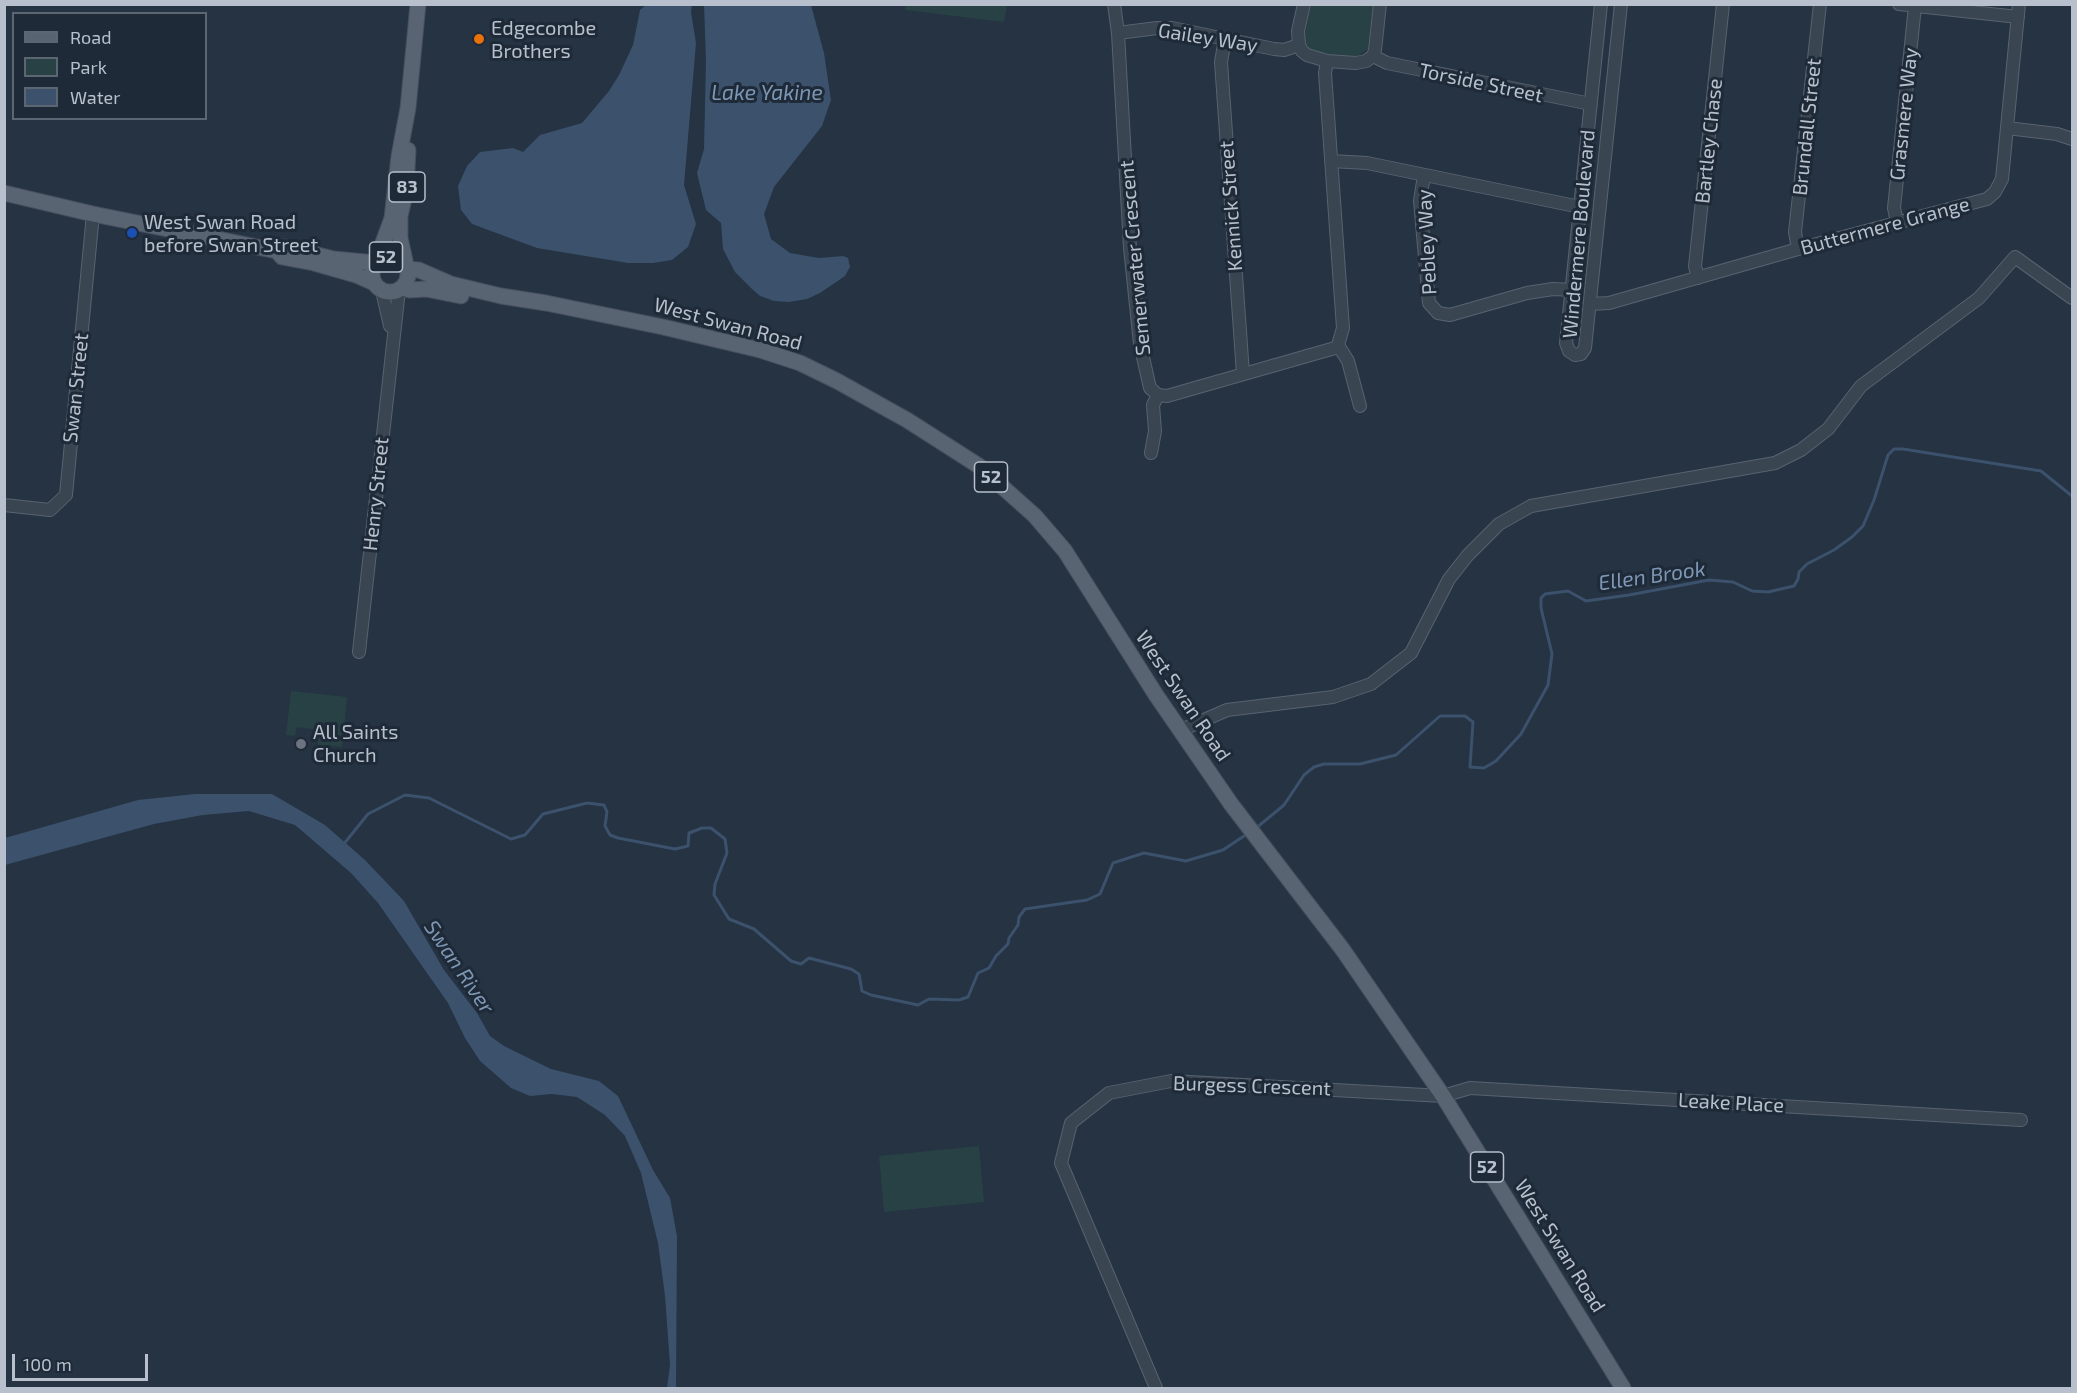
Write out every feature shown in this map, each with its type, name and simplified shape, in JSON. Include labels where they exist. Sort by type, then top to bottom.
[{"type":"main road","name":"83","points":[[377,261],[392,218],[399,156],[408,108],[418,4]]},
{"type":"main road","name":"83","points":[[406,267],[400,238],[400,216],[408,173],[408,108]]},
{"type":"main road","name":"52","points":[[4,193],[93,214],[277,251],[282,257],[356,275],[393,292],[400,289],[407,279],[406,267],[402,260],[390,256],[377,261],[334,259],[284,247],[277,251]]},
{"type":"main road","name":"52","points":[[377,261],[372,273],[378,287]]},
{"type":"main road","name":"West Swan Road","points":[[406,267],[451,284],[501,296],[596,313],[760,350],[809,368],[907,420],[979,466],[1035,516],[1065,551],[1105,617],[1231,804],[1343,950],[1443,1096],[1623,1389]]},
{"type":"main road","name":"West Swan Road","points":[[400,289],[426,289],[489,302],[501,296]]},
{"type":"street","name":"Semerwater Crescent","points":[[1114,4],[1118,33],[1130,248],[1140,344],[1150,388],[1158,395]]},
{"type":"street","points":[[1304,4],[1298,31],[1299,45],[1307,55],[1327,61],[1356,63],[1366,61],[1373,56],[1380,4]]},
{"type":"street","name":"Windermere Boulevard","points":[[1601,4],[1566,343],[1569,351],[1575,355],[1581,354],[1585,348],[1621,4]]},
{"type":"street","name":"Bartley Chase","points":[[1698,278],[1695,266],[1723,4]]},
{"type":"street","name":"Brundall Street","points":[[1798,249],[1795,232],[1820,4]]},
{"type":"street","points":[[1899,4],[2019,11]]},
{"type":"street","name":"Grasmere Way","points":[[1897,222],[1894,208],[1915,6]]},
{"type":"street","name":"Buttermere Grange","points":[[1590,304],[1609,303],[1798,249],[1987,199],[1995,192],[2002,179],[2019,11]]},
{"type":"street","name":"Gailey Way","points":[[1118,33],[1172,28],[1274,50],[1284,50],[1299,45]]},
{"type":"street","name":"Kennick Street","points":[[1225,39],[1221,62],[1243,374]]},
{"type":"street","name":"Torside Street","points":[[1373,56],[1387,63],[1591,104]]},
{"type":"street","points":[[1151,453],[1155,431],[1153,405],[1158,395],[1167,396],[1335,348],[1338,345],[1343,328],[1325,73],[1327,61]]},
{"type":"street","points":[[2007,128],[2046,132],[2073,139]]},
{"type":"street","points":[[1331,161],[1367,163],[1580,207]]},
{"type":"street","name":"Pebley Way","points":[[1424,175],[1420,201],[1430,303],[1438,313],[1450,315],[1527,292],[1553,289],[1572,290]]},
{"type":"street","name":"Swan Street","points":[[4,505],[50,510],[66,495],[93,214]]},
{"type":"street","points":[[1180,730],[1227,710],[1333,697],[1371,684],[1410,653],[1449,579],[1468,555],[1499,524],[1531,506],[1775,463],[1801,450],[1828,429],[1861,386],[1979,298],[2015,257],[2073,298]]},
{"type":"street","name":"Henry Street","points":[[378,287],[393,336]]},
{"type":"street","name":"Henry Street","points":[[359,651],[400,289]]},
{"type":"street","points":[[1338,345],[1348,361],[1360,406]]},
{"type":"street","name":"Burgess Crescent","points":[[1156,1389],[1061,1163],[1071,1123],[1110,1093],[1171,1081],[1443,1096]]},
{"type":"street","name":"Leake Place","points":[[1443,1096],[1470,1088],[2021,1120]]},
{"type":"green space","points":[[906,4],[1007,5],[1004,22],[905,10]]},
{"type":"green space","points":[[1311,5],[1373,5],[1368,49],[1357,56],[1331,55],[1310,49],[1304,40]]},
{"type":"green space","points":[[291,691],[347,697],[342,747],[318,745],[319,730],[297,727],[295,736],[286,735]]},
{"type":"green space","points":[[979,1146],[984,1202],[884,1212],[879,1156]]},
{"type":"water","points":[[647,4],[692,5],[696,43],[684,185],[696,224],[688,247],[672,260],[628,263],[537,248],[472,224],[461,210],[458,186],[467,166],[480,152],[513,148],[523,152],[540,135],[582,123],[609,91],[619,75],[633,45],[640,10]]},
{"type":"water","name":"Lake Yakine","points":[[704,5],[811,5],[824,53],[831,100],[822,126],[774,187],[764,214],[771,239],[790,253],[819,258],[843,256],[848,258],[850,267],[845,276],[807,299],[789,302],[774,301],[760,296],[752,289],[735,272],[723,249],[721,223],[706,210],[697,173],[704,149],[706,60]]},
{"type":"water","name":"Swan River","points":[[195,794],[272,794],[325,825],[365,860],[404,901],[444,970],[477,1013],[490,1036],[504,1046],[551,1069],[599,1081],[618,1096],[653,1170],[670,1198],[677,1236],[676,1388],[667,1388],[670,1365],[658,1243],[641,1173],[625,1136],[605,1115],[577,1097],[552,1094],[530,1096],[511,1088],[480,1061],[465,1038],[448,1003],[378,903],[351,873],[295,825],[249,811],[203,815],[154,824],[5,865],[5,838],[138,800]]},
{"type":"waterway","name":"Ellen Brook","points":[[1255,829],[1284,805],[1304,775],[1314,767],[1324,764],[1360,764],[1396,755],[1440,716],[1465,716],[1473,722],[1470,767],[1484,768],[1496,761],[1521,734],[1548,685],[1552,654],[1541,608],[1541,598],[1545,594],[1568,591],[1586,601],[1709,580],[1733,582],[1752,591],[1768,592],[1794,586],[1799,572],[1807,564],[1834,550],[1863,526],[1888,455],[1894,449],[2041,471],[2072,496]]},
{"type":"waterway","name":"Ellen Brook","points":[[343,845],[368,814],[405,795],[429,798],[511,839],[525,835],[543,814],[587,803],[604,805],[607,812],[605,826],[610,835],[618,838],[675,849],[688,846],[689,833],[702,828],[711,828],[725,839],[727,853],[715,884],[714,895],[729,919],[754,929],[791,961],[801,964],[809,958],[851,969],[859,974],[862,991],[918,1005],[929,999],[959,1000],[968,997],[978,973],[989,968],[996,956],[1008,944],[1009,938],[1018,925],[1019,917],[1025,909],[1087,900],[1100,894],[1113,863],[1144,853],[1186,861],[1223,850],[1247,834]]},
{"type":"place","name":"Edgecombe Brothers","points":[[479,39]]},
{"type":"place","name":"West Swan Road before Swan Street","points":[[132,233]]},
{"type":"place","name":"All Saints Church","points":[[301,744]]}]
